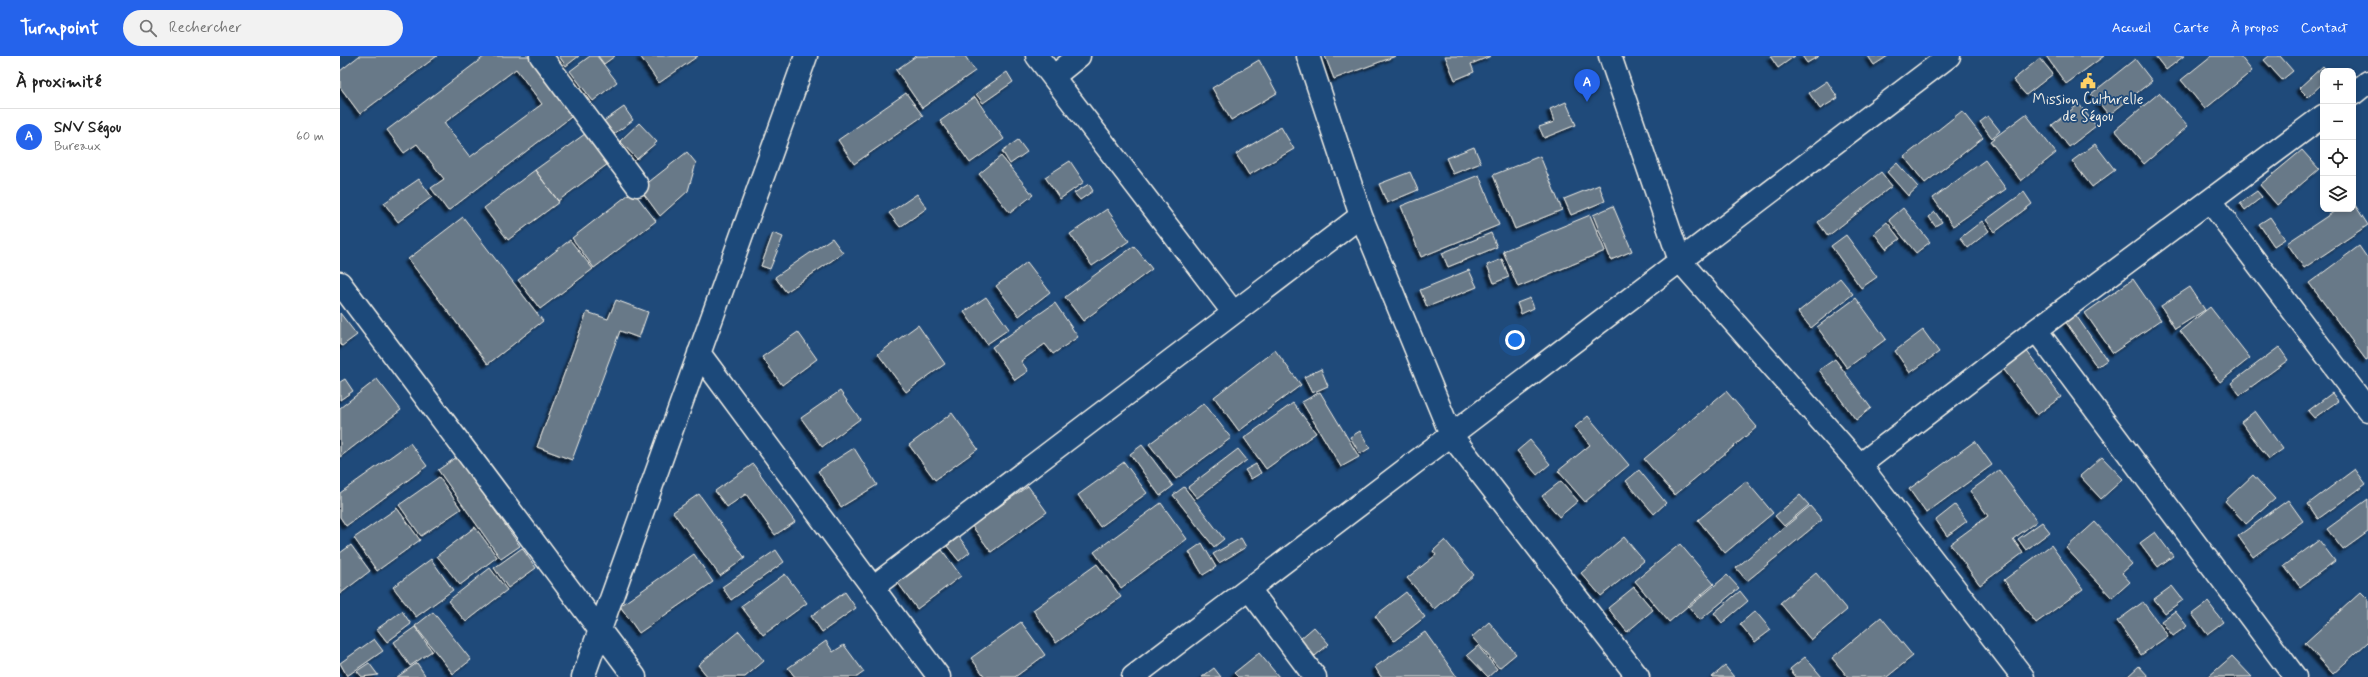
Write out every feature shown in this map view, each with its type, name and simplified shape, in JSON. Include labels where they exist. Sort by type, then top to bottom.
[{"type":"street","points":[[541,56],[637,185]]},
{"type":"street","points":[[583,677],[806,56]]},
{"type":"street","points":[[1037,56],[1233,312]]},
{"type":"street","points":[[1053,77],[1079,56]]},
{"type":"street","points":[[1308,56],[1361,216],[1451,435],[1638,677]]},
{"type":"street","points":[[1610,56],[1680,261],[1860,465],[2023,677]]},
{"type":"street","points":[[1133,677],[1949,56]]},
{"type":"street","points":[[2356,92],[2368,82]]},
{"type":"street","points":[[1860,465],[2036,330],[2320,118]]},
{"type":"street","points":[[2210,201],[2364,397]]},
{"type":"street","points":[[873,587],[1361,216]]},
{"type":"street","points":[[340,283],[635,677]]},
{"type":"street","points":[[2036,330],[2295,677]]},
{"type":"street","points":[[700,353],[939,677]]},
{"type":"street","points":[[1249,589],[1315,677]]},
{"type":"building","points":[[359,56],[437,56],[360,114],[340,87],[340,71]]},
{"type":"building","points":[[485,56],[531,56],[575,114],[448,211],[431,188],[444,179],[417,144],[404,153],[387,130]],"holes":[[[516,69],[542,104],[470,157],[444,123]]]},
{"type":"building","points":[[559,56],[579,56],[566,66]]},
{"type":"building","points":[[590,56],[597,56],[617,82],[593,101],[570,71]]},
{"type":"building","points":[[598,56],[615,56],[604,64]]},
{"type":"building","points":[[640,56],[698,56],[659,83]]},
{"type":"building","points":[[916,56],[965,56],[975,71],[922,108],[896,70]]},
{"type":"building","points":[[1325,56],[1396,56],[1334,79]]},
{"type":"building","points":[[1445,56],[1491,56],[1471,64],[1474,72],[1455,80]]},
{"type":"building","points":[[1770,56],[1795,56],[1778,68]]},
{"type":"building","points":[[1802,56],[1819,56],[1807,63]]},
{"type":"building","points":[[1868,56],[1888,56],[1874,65]]},
{"type":"building","points":[[2046,56],[2104,56],[2066,84]]},
{"type":"building","points":[[2155,56],[2184,56],[2166,70]]},
{"type":"building","points":[[2211,56],[2240,56],[2252,71],[2205,109],[2181,80]]},
{"type":"building","points":[[2269,56],[2280,56],[2293,71],[2282,80],[2264,60]]},
{"type":"building","points":[[2040,58],[2053,74],[2026,95],[2013,80]]},
{"type":"building","points":[[2135,59],[2152,81],[2109,115],[2091,94]]},
{"type":"building","points":[[1259,60],[1277,93],[1231,120],[1212,88]]},
{"type":"building","points":[[2320,69],[2320,86],[2308,97],[2299,88]]},
{"type":"building","points":[[1007,72],[1013,82],[983,103],[976,94]]},
{"type":"building","points":[[1827,81],[1838,98],[1820,109],[1809,93]]},
{"type":"building","points":[[906,93],[923,116],[854,164],[838,140]]},
{"type":"building","points":[[2159,93],[2188,126],[2144,164],[2115,130]]},
{"type":"building","points":[[975,97],[1004,139],[970,163],[940,121]]},
{"type":"building","points":[[1566,102],[1576,125],[1544,138],[1539,127],[1554,122],[1550,109]]},
{"type":"building","points":[[2079,104],[2096,126],[2069,147],[2052,125]]},
{"type":"building","points":[[624,107],[633,120],[614,134],[604,121]]},
{"type":"building","points":[[1962,111],[1983,138],[1925,183],[1904,157]]},
{"type":"building","points":[[2026,114],[2056,153],[2021,181],[1990,141]]},
{"type":"building","points":[[1988,116],[2000,131],[1992,138],[1980,122]]},
{"type":"building","points":[[639,123],[657,142],[637,159],[620,141]]},
{"type":"building","points":[[1281,127],[1294,149],[1249,175],[1236,154]]},
{"type":"building","points":[[589,131],[612,161],[558,201],[535,170]]},
{"type":"building","points":[[1018,140],[1027,152],[1010,164],[1002,151]]},
{"type":"building","points":[[2095,144],[2115,170],[2092,187],[2072,161]]},
{"type":"building","points":[[1474,147],[1481,163],[1453,174],[1446,158]]},
{"type":"building","points":[[2302,150],[2319,169],[2277,205],[2260,185]]},
{"type":"building","points":[[687,152],[696,163],[688,191],[660,216],[640,189]]},
{"type":"building","points":[[1001,156],[1033,195],[1010,213],[979,174]]},
{"type":"building","points":[[1540,156],[1562,210],[1515,229],[1493,175]]},
{"type":"building","points":[[1985,160],[2006,189],[1953,226],[1933,198]]},
{"type":"building","points":[[1070,161],[1084,182],[1060,199],[1045,177]]},
{"type":"building","points":[[1897,163],[1918,187],[1908,196],[1887,172]]},
{"type":"building","points":[[535,170],[559,202],[508,240],[484,208]]},
{"type":"building","points":[[1410,172],[1418,190],[1387,203],[1379,184]]},
{"type":"building","points":[[1881,172],[1892,186],[1828,236],[1818,222]]},
{"type":"building","points":[[1479,175],[1499,225],[1421,257],[1401,206]]},
{"type":"building","points":[[419,179],[432,197],[398,222],[384,203]]},
{"type":"building","points":[[1089,184],[1093,191],[1080,200],[1074,193]]},
{"type":"building","points":[[1599,185],[1605,201],[1571,215],[1564,199]]},
{"type":"building","points":[[633,191],[656,221],[594,268],[572,238]]},
{"type":"building","points":[[2257,191],[2262,197],[2245,210],[2240,203]]},
{"type":"building","points":[[2024,192],[2032,204],[1995,232],[1986,220]]},
{"type":"building","points":[[917,194],[927,208],[900,227],[889,213]]},
{"type":"building","points":[[1613,206],[1632,251],[1611,260],[1593,215]]},
{"type":"building","points":[[2356,207],[2368,225],[2304,268],[2287,243],[2334,212],[2356,212]]},
{"type":"building","points":[[1903,208],[1930,242],[1916,253],[1889,220]]},
{"type":"building","points":[[1107,209],[1129,241],[1092,266],[1070,234]]},
{"type":"building","points":[[1935,212],[1942,222],[1935,226],[1929,217]]},
{"type":"building","points":[[1590,215],[1605,251],[1518,287],[1503,251]]},
{"type":"building","points":[[463,217],[543,321],[488,364],[408,259]]},
{"type":"building","points":[[2270,217],[2285,239],[2274,246],[2259,224]]},
{"type":"building","points":[[1982,221],[1989,231],[1968,248],[1960,238]]},
{"type":"building","points":[[1887,222],[1900,239],[1886,249],[1874,233]]},
{"type":"building","points":[[773,233],[783,237],[770,269],[761,266]]},
{"type":"building","points":[[1491,233],[1497,247],[1448,267],[1442,253]]},
{"type":"building","points":[[1846,235],[1877,277],[1861,288],[1831,246]]},
{"type":"building","points":[[832,238],[843,253],[786,292],[775,277]]},
{"type":"building","points":[[570,240],[593,269],[540,309],[518,280]]},
{"type":"building","points":[[1134,246],[1152,269],[1083,321],[1065,297]]},
{"type":"building","points":[[2359,246],[2368,259],[2368,359],[2366,360],[2309,283]]},
{"type":"building","points":[[1502,259],[1509,277],[1494,283],[1487,265]]},
{"type":"building","points":[[1027,262],[1050,292],[1019,316],[996,286]]},
{"type":"building","points":[[1469,270],[1477,287],[1427,307],[1420,290]]},
{"type":"building","points":[[1840,278],[1853,294],[1811,328],[1798,312]]},
{"type":"building","points":[[2133,279],[2161,320],[2113,353],[2085,313]]},
{"type":"building","points":[[2190,287],[2205,310],[2175,329],[2161,306]]},
{"type":"building","points":[[986,297],[1009,329],[987,344],[964,312]]},
{"type":"building","points":[[1530,298],[1534,308],[1521,314],[1517,303]]},
{"type":"building","points":[[1856,298],[1886,339],[1847,368],[1817,327]]},
{"type":"building","points":[[616,300],[648,312],[639,338],[620,331],[572,460],[537,447],[587,312],[608,319]]},
{"type":"building","points":[[1055,303],[1078,337],[1053,354],[1045,344],[1021,361],[1028,371],[1015,380],[992,347]]},
{"type":"building","points":[[2210,307],[2250,358],[2220,382],[2180,331]]},
{"type":"building","points":[[340,313],[357,335],[342,346],[340,344]]},
{"type":"building","points":[[2075,314],[2107,360],[2097,367],[2065,321]]},
{"type":"building","points":[[918,325],[945,364],[906,392],[878,354]]},
{"type":"building","points":[[1923,330],[1939,352],[1910,373],[1895,351]]},
{"type":"building","points":[[798,332],[817,359],[782,385],[762,357]]},
{"type":"building","points":[[2279,347],[2288,360],[2240,395],[2231,383]]},
{"type":"building","points":[[1275,350],[1301,385],[1239,431],[1214,397]]},
{"type":"building","points":[[2026,350],[2061,397],[2037,415],[2002,367]]},
{"type":"building","points":[[1835,359],[1871,408],[1856,420],[1819,370]]},
{"type":"building","points":[[1321,369],[1328,386],[1312,393],[1304,377]]},
{"type":"building","points":[[345,379],[353,391],[340,400],[340,382]]},
{"type":"building","points":[[377,379],[401,410],[340,457],[340,408]]},
{"type":"building","points":[[840,391],[860,419],[822,447],[801,418]]},
{"type":"building","points":[[1726,391],[1757,427],[1675,495],[1644,459]]},
{"type":"building","points":[[1320,392],[1359,457],[1341,467],[1302,402]]},
{"type":"building","points":[[2332,393],[2338,401],[2314,418],[2308,411]]},
{"type":"building","points":[[1204,403],[1231,438],[1176,479],[1149,444]]},
{"type":"building","points":[[1293,403],[1316,433],[1266,469],[1244,438]]},
{"type":"building","points":[[2255,411],[2283,449],[2269,459],[2241,422]]},
{"type":"building","points":[[952,413],[978,449],[935,480],[909,445]]},
{"type":"building","points":[[1588,416],[1629,465],[1585,502],[1558,471],[1590,445],[1575,427]]},
{"type":"building","points":[[1360,431],[1370,448],[1360,454],[1350,437]]},
{"type":"building","points":[[1530,440],[1550,464],[1537,475],[1517,451]]},
{"type":"building","points":[[1975,441],[1992,465],[1926,513],[1909,489]]},
{"type":"building","points":[[410,443],[427,466],[346,526],[340,517],[340,493]]},
{"type":"building","points":[[1142,445],[1173,486],[1160,496],[1130,454]]},
{"type":"building","points":[[854,448],[877,485],[841,507],[818,471]]},
{"type":"building","points":[[1238,449],[1247,460],[1197,498],[1188,487]]},
{"type":"building","points":[[457,457],[520,546],[501,559],[438,470]]},
{"type":"building","points":[[2102,457],[2123,479],[2101,499],[2080,476]]},
{"type":"building","points":[[1124,462],[1147,493],[1100,527],[1078,495]]},
{"type":"building","points":[[753,464],[795,522],[775,535],[746,494],[727,507],[715,491]]},
{"type":"building","points":[[1256,464],[1261,473],[1251,479],[1245,470]]},
{"type":"building","points":[[2355,469],[2366,484],[2318,519],[2308,504]]},
{"type":"building","points":[[1639,470],[1666,503],[1654,514],[1626,481]]},
{"type":"building","points":[[1999,470],[2037,521],[2013,539],[2023,553],[1980,585],[1950,544],[1988,516],[1970,491]]},
{"type":"building","points":[[2253,475],[2275,499],[2246,524],[2225,501]]},
{"type":"building","points":[[439,477],[461,509],[421,536],[399,505]]},
{"type":"building","points":[[1561,481],[1578,501],[1559,517],[1542,496]]},
{"type":"building","points":[[1746,481],[1773,513],[1725,553],[1698,520]]},
{"type":"building","points":[[1028,486],[1047,512],[991,552],[972,526]]},
{"type":"building","points":[[1184,487],[1224,539],[1214,547],[1173,495]]},
{"type":"building","points":[[699,494],[745,558],[720,576],[673,512]]},
{"type":"building","points":[[1800,495],[1809,505],[1784,526],[1775,516]]},
{"type":"building","points":[[2368,499],[2368,532],[2343,550],[2327,529]]},
{"type":"building","points":[[2288,500],[2303,521],[2253,557],[2238,536]]},
{"type":"building","points":[[1161,503],[1187,539],[1121,588],[1094,552]]},
{"type":"building","points":[[1955,505],[1967,521],[1947,536],[1936,520]]},
{"type":"building","points":[[1810,506],[1822,520],[1747,581],[1736,568]]},
{"type":"building","points":[[397,508],[420,540],[377,571],[354,538]]},
{"type":"building","points":[[2042,522],[2050,532],[2026,550],[2018,539]]},
{"type":"building","points":[[2095,522],[2132,564],[2122,573],[2130,582],[2112,598],[2066,548]]},
{"type":"building","points":[[475,527],[497,557],[460,585],[437,556]]},
{"type":"building","points":[[2155,532],[2173,556],[2158,567],[2140,543]]},
{"type":"building","points":[[959,537],[970,552],[959,561],[947,546]]},
{"type":"building","points":[[1624,537],[1644,561],[1601,596],[1581,573]]},
{"type":"building","points":[[1241,538],[1246,547],[1219,563],[1213,554]]},
{"type":"building","points":[[1445,540],[1474,575],[1434,609],[1407,578],[1436,555],[1433,551]]},
{"type":"building","points":[[2319,540],[2335,561],[2300,587],[2284,566]]},
{"type":"building","points":[[1202,543],[1216,567],[1203,575],[1189,552]]},
{"type":"building","points":[[1680,544],[1714,584],[1669,622],[1635,581]]},
{"type":"building","points":[[351,545],[370,571],[340,594],[340,553]]},
{"type":"building","points":[[2051,545],[2083,589],[2036,623],[2004,580]]},
{"type":"building","points":[[522,548],[536,568],[508,588],[494,568]]},
{"type":"building","points":[[776,550],[784,562],[731,600],[722,587]]},
{"type":"building","points":[[942,550],[961,576],[917,609],[898,583]]},
{"type":"building","points":[[694,554],[713,582],[639,633],[620,606]]},
{"type":"building","points":[[431,559],[453,590],[416,617],[393,587]]},
{"type":"building","points":[[1097,564],[1121,597],[1056,643],[1033,610]]},
{"type":"building","points":[[490,568],[507,590],[466,622],[448,601]]},
{"type":"building","points":[[1816,573],[1847,610],[1811,640],[1780,603]]},
{"type":"building","points":[[785,574],[807,603],[763,635],[741,606]]},
{"type":"building","points":[[1727,575],[1739,588],[1700,620],[1689,607]]},
{"type":"building","points":[[2172,586],[2183,600],[2165,613],[2154,599]]},
{"type":"building","points":[[1634,587],[1653,610],[1627,632],[1608,608]]},
{"type":"building","points":[[1740,591],[1748,601],[1722,623],[1714,613]]},
{"type":"building","points":[[845,592],[856,608],[822,632],[811,616]]},
{"type":"building","points":[[1406,592],[1425,617],[1394,641],[1375,616]]},
{"type":"building","points":[[2361,592],[2368,599],[2368,642],[2333,674],[2305,643]]},
{"type":"building","points":[[2143,602],[2168,636],[2141,655],[2117,621]]},
{"type":"building","points":[[2208,602],[2223,622],[2207,634],[2192,614]]},
{"type":"building","points":[[402,611],[411,624],[387,642],[377,629]]},
{"type":"building","points":[[1755,611],[1771,630],[1755,642],[1740,624]]},
{"type":"building","points":[[2175,611],[2187,626],[2173,636],[2161,621]]},
{"type":"building","points":[[433,612],[471,660],[453,674],[415,626]]},
{"type":"building","points":[[1881,617],[1913,656],[1887,677],[1848,677],[1832,658]]},
{"type":"building","points":[[1021,622],[1045,655],[1015,677],[985,677],[971,658]]},
{"type":"building","points":[[1489,622],[1516,654],[1499,668],[1472,637]]},
{"type":"building","points":[[415,627],[432,651],[410,666],[394,642]]},
{"type":"building","points":[[1314,627],[1329,644],[1315,656],[1300,639]]},
{"type":"building","points":[[739,631],[764,661],[745,677],[708,677],[698,665]]},
{"type":"building","points":[[1425,632],[1457,677],[1381,677],[1375,667]]},
{"type":"building","points":[[374,639],[383,651],[347,676],[340,663]]},
{"type":"building","points":[[826,641],[833,652],[844,645],[864,672],[857,677],[795,677],[788,668]]},
{"type":"building","points":[[1478,646],[1497,669],[1488,677],[1467,655]]},
{"type":"building","points":[[1259,653],[1279,677],[1238,677],[1234,673]]},
{"type":"building","points":[[2232,656],[2252,677],[2208,677]]},
{"type":"building","points":[[1805,657],[1822,677],[1796,677],[1790,669]]},
{"type":"building","points":[[369,663],[378,675],[362,677],[357,671]]},
{"type":"building","points":[[417,663],[425,675],[421,677],[397,677]]},
{"type":"building","points":[[1725,666],[1734,677],[1712,677]]},
{"type":"building","points":[[2139,666],[2149,677],[2127,677]]},
{"type":"building","points":[[1214,668],[1221,677],[1202,677]]},
{"type":"place","name":"Mission Culturelle de Ségou","points":[[2088,81]]},
{"type":"place","name":"SNV Ségou","points":[[1587,102]]}]
